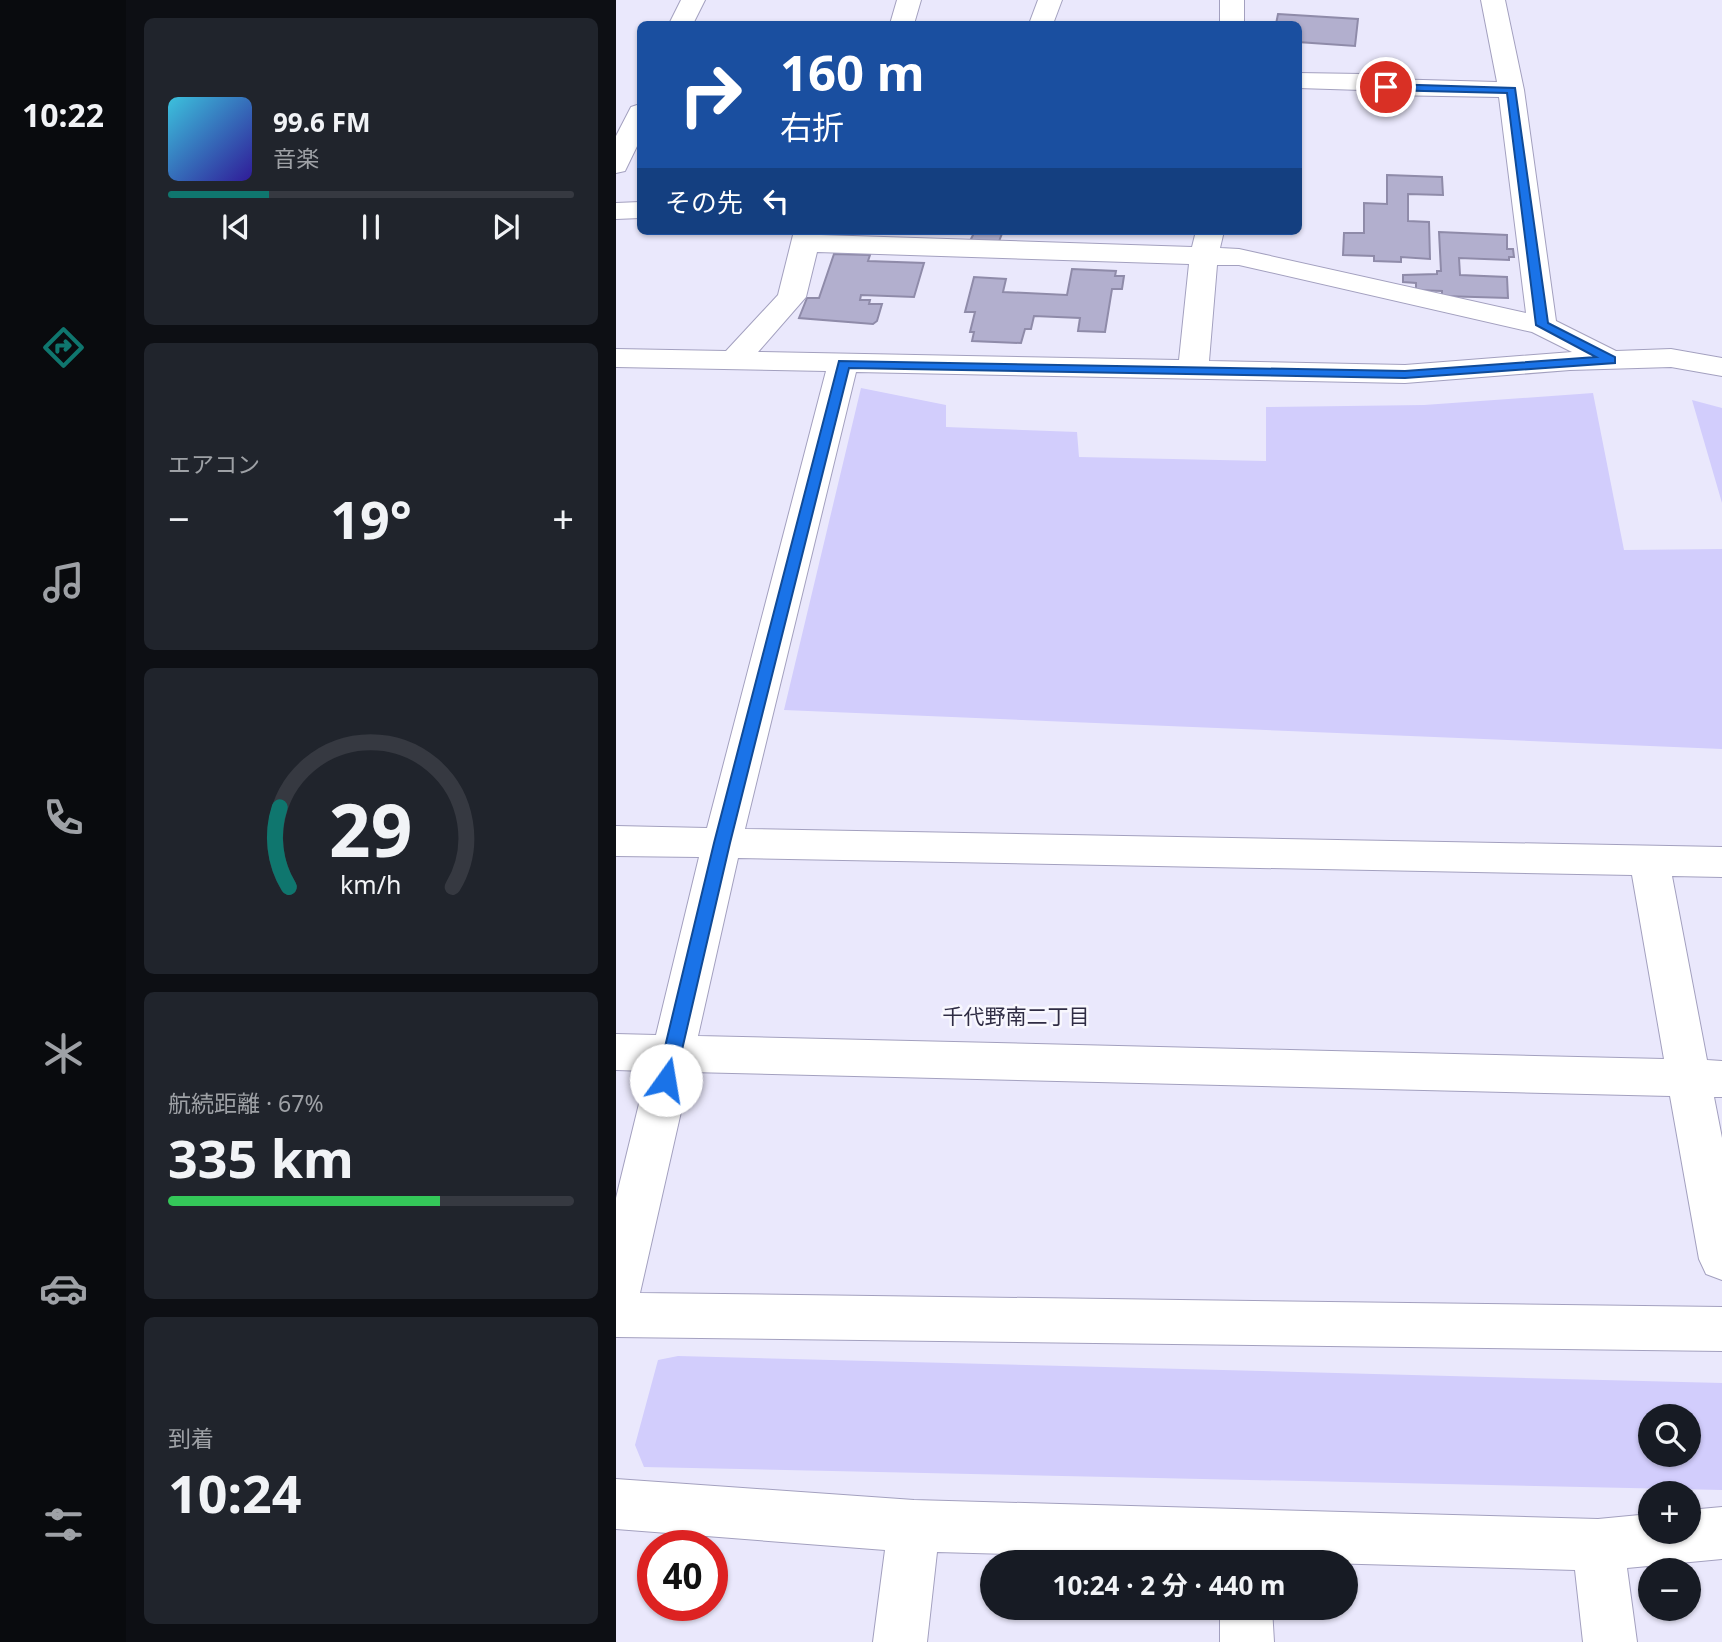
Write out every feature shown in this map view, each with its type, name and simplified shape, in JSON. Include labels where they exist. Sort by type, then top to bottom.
[{"type":"street","points":[[682,21],[693,0]]},
{"type":"street","points":[[903,21],[909,0]]},
{"type":"street","points":[[1042,21],[1050,0]]},
{"type":"street","points":[[1232,0],[1232,21]]},
{"type":"street","points":[[1493,0],[1511,90],[1542,325]]},
{"type":"street","points":[[1302,80],[1362,82],[1386,87],[1511,90]]},
{"type":"street","points":[[616,165],[637,119]]},
{"type":"street","points":[[616,211],[637,210]]},
{"type":"street","points":[[733,361],[792,297],[807,237],[1207,243],[1239,257],[1542,325],[1611,360]]},
{"type":"street","points":[[1193,371],[1207,243]]},
{"type":"street","points":[[616,358],[1405,374],[1671,358],[1722,367]]},
{"type":"street","points":[[616,1294],[722,843],[844,364]]},
{"type":"street","points":[[616,841],[1722,862]]},
{"type":"street","points":[[1649,861],[1705,1079],[1722,1259]]},
{"type":"street","points":[[616,1052],[1705,1079]]},
{"type":"street","points":[[616,1315],[1722,1329]]},
{"type":"street","points":[[616,1504],[1245,1549],[1598,1545],[1722,1533]]},
{"type":"street","points":[[900,1642],[914,1526]]},
{"type":"street","points":[[1598,1545],[1610,1642]]},
{"type":"street","points":[[1246,1620],[1247,1642]]},
{"type":"shaded area","points":[[861,388],[946,405],[946,427],[1077,432],[1079,457],[1266,461],[1266,407],[1424,405],[1593,393],[1624,550],[1722,549],[1722,749],[784,710]]},
{"type":"shaded area","points":[[1692,400],[1722,408],[1722,503]]},
{"type":"shaded area","points":[[678,1356],[1722,1383],[1722,1490],[1701,1490],[1701,1481],[1638,1481],[1638,1488],[644,1467],[635,1445],[658,1360]]},
{"type":"building","points":[[1278,14],[1358,19],[1355,46],[1302,42],[1302,21],[1277,21]]},
{"type":"building","points":[[1387,175],[1442,177],[1443,195],[1408,194],[1408,221],[1429,222],[1430,259],[1401,257],[1401,262],[1374,261],[1374,256],[1343,255],[1344,233],[1364,233],[1364,203],[1387,204]]},
{"type":"building","points":[[1439,232],[1507,235],[1507,249],[1513,249],[1514,257],[1509,257],[1509,260],[1459,258],[1460,275],[1507,277],[1508,298],[1442,296],[1442,291],[1416,290],[1416,283],[1403,282],[1403,275],[1437,274],[1437,271],[1441,271]]},
{"type":"building","points":[[973,235],[1001,235],[998,244],[970,241]]},
{"type":"building","points":[[834,254],[870,255],[868,261],[924,263],[914,297],[861,295],[860,300],[870,300],[869,304],[882,304],[877,321],[873,324],[799,318],[807,298],[819,298]]},
{"type":"building","points":[[1072,269],[1116,271],[1115,276],[1124,276],[1122,289],[1112,289],[1105,332],[1078,331],[1080,318],[1034,316],[1031,329],[1025,329],[1021,343],[972,341],[974,332],[970,332],[975,312],[965,312],[974,277],[1006,279],[1003,292],[1067,295]]},
{"type":"building","points":[[1072,269],[1116,271],[1115,276],[1124,276],[1122,289],[1112,289],[1105,332],[1078,331],[1080,318],[1034,316],[1031,329],[1025,329],[1021,343],[972,341],[974,332],[970,332],[975,312],[965,312],[974,277],[1006,279],[1003,292],[1067,295]]},
{"type":"district","name":"千代野南二丁目","points":[[1016,1017]]},
{"type":"route","points":[[666,1080],[722,843],[844,364],[1405,374],[1611,360],[1542,325],[1511,90],[1386,87]]}]
